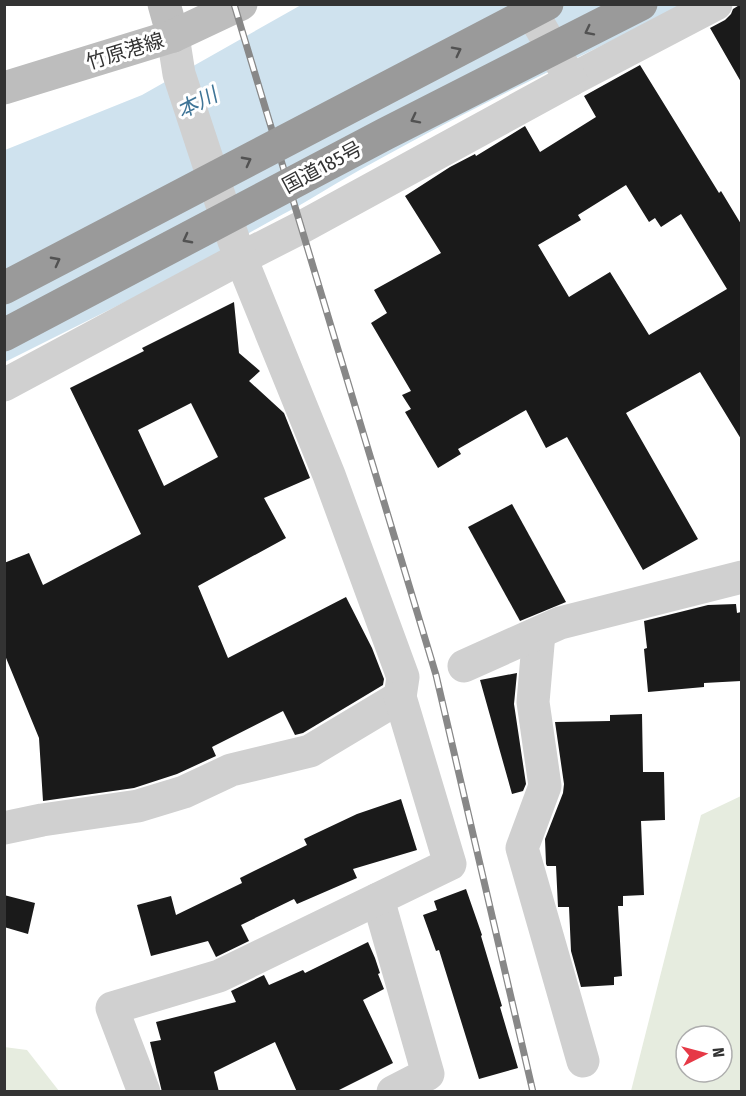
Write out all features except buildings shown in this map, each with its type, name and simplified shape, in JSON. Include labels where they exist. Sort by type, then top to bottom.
[{"type":"highway","name":"国道185号","points":[[4,288],[547,4]]},
{"type":"highway","name":"国道185号","points":[[4,335],[385,134],[641,4]]},
{"type":"main road","points":[[164,4],[173,36]]},
{"type":"main road","name":"竹原港線","points":[[4,88],[173,36],[241,4]]},
{"type":"street","points":[[527,4],[566,73]]},
{"type":"street","points":[[4,385],[237,249],[302,227],[566,73],[716,4]]},
{"type":"street","points":[[144,1092],[112,1008],[219,976],[450,864],[400,697],[403,677],[329,475],[237,249],[179,74],[173,36]]},
{"type":"street","points":[[464,666],[560,623],[741,577]]},
{"type":"street","points":[[539,633],[534,702],[545,786],[522,848],[583,1060]]},
{"type":"street","points":[[4,828],[138,806],[184,792],[231,770],[310,752],[400,697]]},
{"type":"street","points":[[378,899],[428,1074],[393,1092]]},
{"type":"shaded area","points":[[741,796],[741,1091],[631,1091],[701,815]]},
{"type":"shaded area","points":[[4,1047],[27,1050],[59,1091],[5,1091]]},
{"type":"water","name":"本川","points":[[301,5],[685,5],[403,146],[250,233],[215,257],[5,362],[5,150],[142,95]]},
{"type":"railway","points":[[234,4],[436,675],[533,1092]]}]
